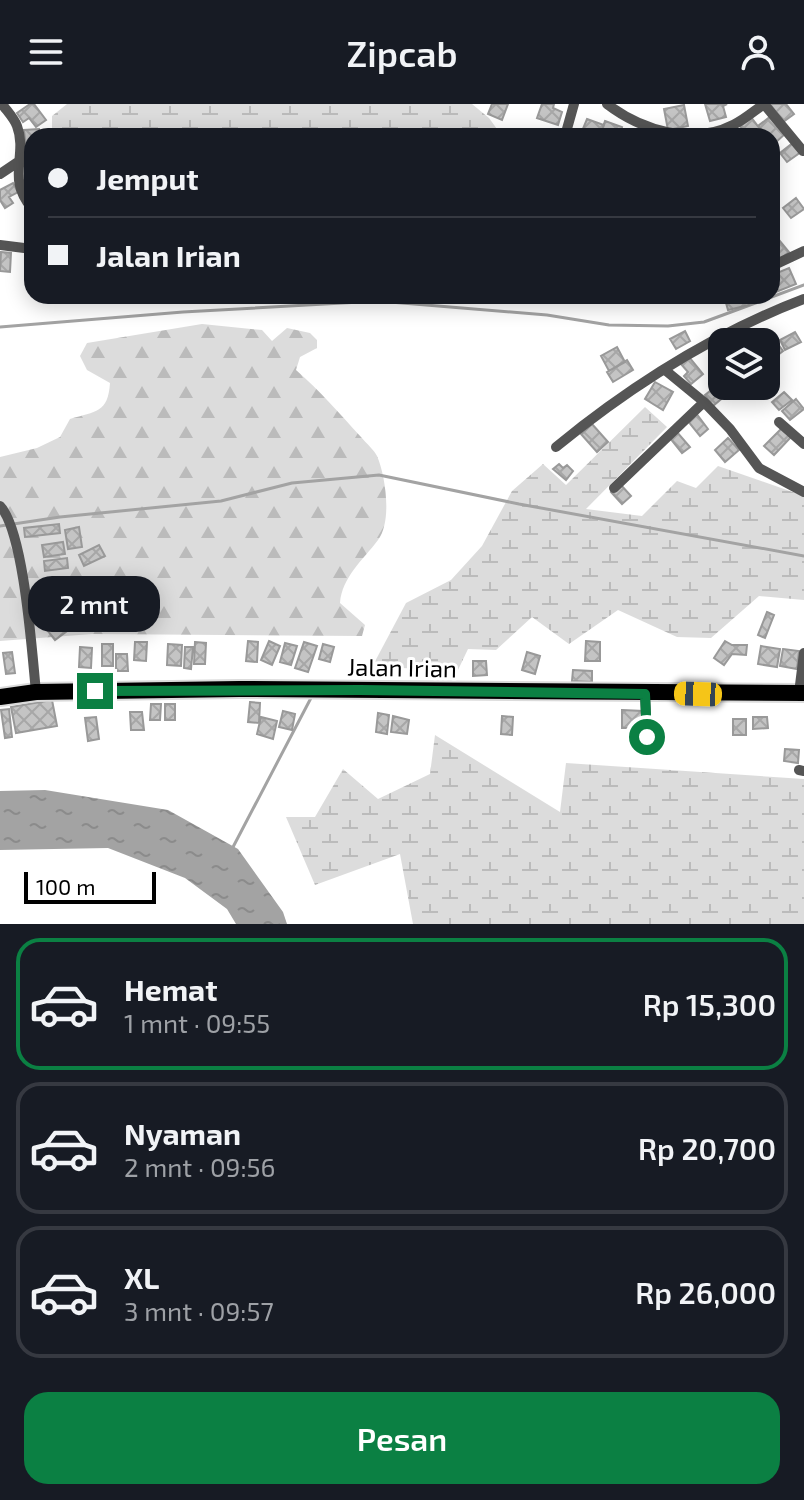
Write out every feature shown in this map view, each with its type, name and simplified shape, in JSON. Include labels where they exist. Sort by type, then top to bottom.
[{"type":"main road","name":"Jalan Irian","points":[[0,697],[36,692],[269,689],[801,693]]},
{"type":"street","points":[[567,128],[574,104]]},
{"type":"street","points":[[607,104],[653,128]]},
{"type":"street","points":[[734,128],[764,104],[804,150]]},
{"type":"street","points":[[2,107],[17,127],[20,190],[24,196]]},
{"type":"street","points":[[0,174],[18,162]]},
{"type":"street","points":[[0,245],[24,248]]},
{"type":"street","points":[[780,262],[804,251]]},
{"type":"street","points":[[745,328],[804,299]]},
{"type":"street","points":[[556,447],[695,348],[708,344]]},
{"type":"street","points":[[665,370],[704,402],[730,429],[759,468],[804,492]]},
{"type":"street","points":[[614,488],[704,402]]},
{"type":"street","points":[[779,422],[804,444]]},
{"type":"street","points":[[0,506],[11,521],[14,533],[27,608],[36,692]]},
{"type":"street","points":[[801,693],[804,653]]},
{"type":"street","points":[[645,694],[647,737]]},
{"type":"green space","points":[[67,104],[472,104],[496,128],[52,128],[52,116]]},
{"type":"green space","points":[[202,324],[262,330],[272,341],[287,328],[310,333],[317,340],[317,348],[300,357],[296,370],[377,456],[385,487],[385,522],[378,540],[349,577],[340,603],[365,625],[362,636],[92,634],[0,641],[0,457],[37,448],[60,437],[70,419],[94,412],[107,400],[110,383],[87,370],[80,356],[87,343]]},
{"type":"green space","points":[[645,407],[667,427],[586,509],[642,516],[677,481],[696,488],[718,466],[804,496],[804,600],[759,596],[711,638],[677,637],[618,610],[569,644],[532,617],[496,650],[468,649],[458,670],[372,667],[406,603],[451,580],[482,546],[512,491],[543,464],[566,485]]},
{"type":"green space","points":[[435,735],[560,812],[566,763],[804,779],[804,924],[413,924],[400,854],[315,885],[286,817],[315,817],[343,769],[378,799],[430,774]]},
{"type":"water","points":[[45,790],[168,810],[238,849],[283,912],[287,924],[236,924],[227,909],[185,878],[108,848],[0,850],[0,791]]},
{"type":"building","points":[[34,104],[46,120],[36,127],[29,118],[23,122],[17,113]]},
{"type":"building","points":[[492,104],[508,104],[502,120],[488,114]]},
{"type":"building","points":[[542,104],[554,104],[553,108],[562,112],[558,125],[537,118]]},
{"type":"building","points":[[705,104],[727,104],[723,106],[726,117],[710,121]]},
{"type":"building","points":[[770,104],[786,104],[794,114],[783,122]]},
{"type":"building","points":[[684,105],[688,126],[668,128],[664,109]]},
{"type":"building","points":[[771,116],[785,134],[780,139],[780,128],[758,126]]},
{"type":"building","points":[[751,117],[759,128],[742,128],[740,126]]},
{"type":"building","points":[[587,119],[604,125],[603,128],[583,128]]},
{"type":"building","points":[[605,121],[622,127],[622,128],[603,128]]},
{"type":"building","points":[[794,142],[801,152],[787,162],[780,153]]},
{"type":"building","points":[[13,183],[18,192],[9,197],[13,203],[5,208],[0,200],[0,190]]},
{"type":"building","points":[[796,198],[804,209],[791,218],[783,208]]},
{"type":"building","points":[[780,241],[789,252],[780,259]]},
{"type":"building","points":[[1,252],[11,253],[10,272],[0,271]]},
{"type":"building","points":[[789,268],[796,284],[780,290],[780,272]]},
{"type":"building","points":[[726,304],[749,304],[749,305],[728,310]]},
{"type":"building","points":[[685,331],[690,341],[676,349],[670,339]]},
{"type":"building","points":[[795,332],[801,342],[785,350],[780,340]]},
{"type":"building","points":[[617,347],[625,362],[609,371],[601,356]]},
{"type":"building","points":[[689,357],[703,374],[691,384],[684,376],[688,372],[681,364]]},
{"type":"building","points":[[627,360],[633,370],[613,382],[607,372]]},
{"type":"building","points":[[655,382],[673,392],[663,410],[645,399]]},
{"type":"building","points":[[784,392],[792,400],[779,410],[772,402],[780,400]]},
{"type":"building","points":[[796,399],[804,409],[790,420],[782,411]]},
{"type":"building","points":[[696,413],[708,429],[700,436],[687,420]]},
{"type":"building","points":[[592,424],[608,442],[597,452],[581,434]]},
{"type":"building","points":[[783,427],[792,436],[774,455],[764,446]]},
{"type":"building","points":[[676,431],[690,447],[682,453],[669,437]]},
{"type":"building","points":[[728,438],[739,450],[725,462],[715,450]]},
{"type":"building","points":[[559,464],[563,468],[567,465],[573,471],[566,480],[553,469]]},
{"type":"building","points":[[620,484],[631,496],[622,504],[611,492]]},
{"type":"building","points":[[59,524],[60,533],[25,537],[24,528]]},
{"type":"building","points":[[79,527],[82,547],[68,549],[65,530]]},
{"type":"building","points":[[63,542],[65,554],[44,557],[42,545]]},
{"type":"building","points":[[99,545],[105,556],[84,566],[79,555]]},
{"type":"building","points":[[67,558],[68,568],[45,571],[44,561]]},
{"type":"building","points":[[49,588],[54,596],[38,607],[33,599]]},
{"type":"building","points":[[61,599],[79,622],[55,640],[37,617]]},
{"type":"building","points":[[767,612],[774,615],[765,638],[758,635]]},
{"type":"building","points":[[248,641],[258,642],[257,662],[246,661]]},
{"type":"building","points":[[269,641],[280,646],[272,665],[261,660]]},
{"type":"building","points":[[586,641],[600,642],[600,661],[585,661]]},
{"type":"building","points":[[725,641],[732,645],[747,645],[746,655],[732,654],[724,665],[714,658]]},
{"type":"building","points":[[135,642],[147,642],[146,661],[134,660]]},
{"type":"building","points":[[195,642],[206,643],[205,664],[194,664]]},
{"type":"building","points":[[304,642],[317,646],[308,672],[295,668]]},
{"type":"building","points":[[285,643],[297,646],[291,665],[280,662]]},
{"type":"building","points":[[102,644],[113,644],[113,666],[102,666]]},
{"type":"building","points":[[168,644],[182,645],[181,666],[167,665]]},
{"type":"building","points":[[323,644],[334,647],[330,662],[319,659]]},
{"type":"building","points":[[761,646],[780,649],[777,667],[758,664]]},
{"type":"building","points":[[80,647],[92,648],[91,668],[79,667]]},
{"type":"building","points":[[185,647],[193,647],[191,669],[184,668]]},
{"type":"building","points":[[783,649],[799,651],[797,669],[780,666]]},
{"type":"building","points":[[12,652],[15,673],[6,674],[3,653]]},
{"type":"building","points":[[527,652],[540,656],[535,674],[522,670]]},
{"type":"building","points":[[116,654],[127,654],[128,671],[116,671]]},
{"type":"building","points":[[473,661],[486,661],[487,675],[473,676]]},
{"type":"building","points":[[573,670],[592,671],[592,682],[572,681]]},
{"type":"building","points":[[52,700],[57,726],[16,733],[11,707]]},
{"type":"building","points":[[250,702],[260,703],[259,723],[248,722]]},
{"type":"building","points":[[151,704],[161,704],[160,720],[150,720]]},
{"type":"building","points":[[165,704],[175,704],[175,720],[165,720]]},
{"type":"building","points":[[9,709],[12,737],[5,738],[1,710]]},
{"type":"building","points":[[622,710],[643,711],[642,728],[622,728]]},
{"type":"building","points":[[283,711],[295,714],[292,730],[279,727]]},
{"type":"building","points":[[130,712],[142,712],[144,730],[131,730]]},
{"type":"building","points":[[378,713],[389,715],[387,734],[376,732]]},
{"type":"building","points":[[393,716],[409,720],[407,734],[391,732]]},
{"type":"building","points":[[502,716],[513,717],[512,735],[501,734]]},
{"type":"building","points":[[96,717],[99,739],[88,741],[85,718]]},
{"type":"building","points":[[261,717],[277,721],[273,739],[257,734]]},
{"type":"building","points":[[753,717],[767,717],[768,728],[753,729]]},
{"type":"building","points":[[733,719],[746,719],[746,735],[733,735]]},
{"type":"building","points":[[785,749],[799,750],[798,763],[784,761]]},
{"type":"waterway","points":[[780,294],[804,285]]},
{"type":"waterway","points":[[0,327],[325,304]]},
{"type":"waterway","points":[[414,304],[547,315],[609,325],[668,326],[704,322],[753,304]]},
{"type":"waterway","points":[[0,526],[221,501],[292,483],[379,475],[804,556]]},
{"type":"waterway","points":[[232,849],[312,696]]},
{"type":"route","points":[[95,691],[239,689],[645,694],[647,737]]}]
